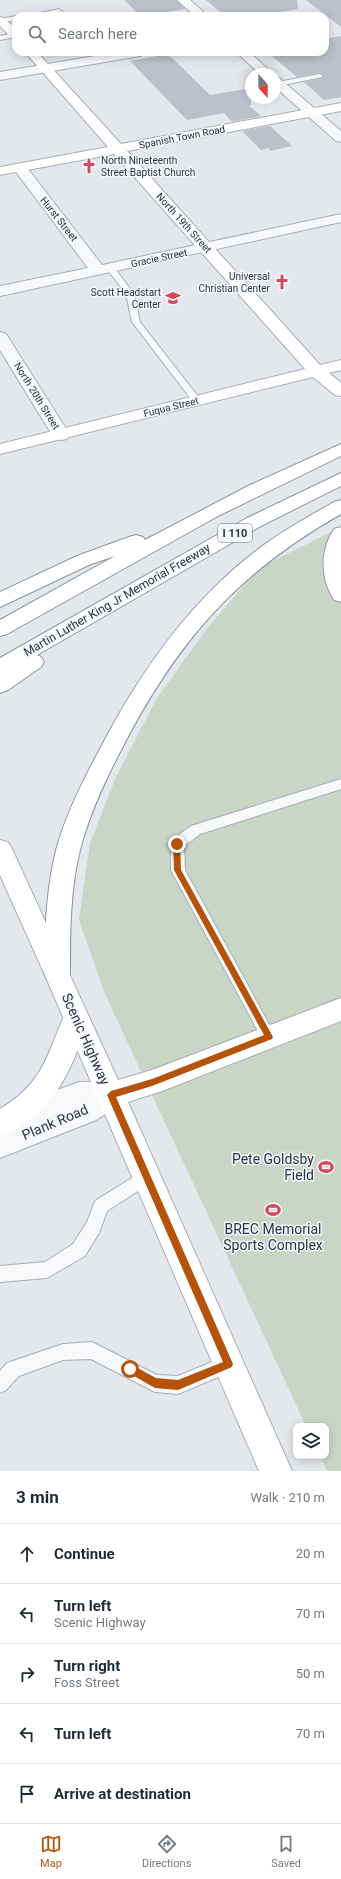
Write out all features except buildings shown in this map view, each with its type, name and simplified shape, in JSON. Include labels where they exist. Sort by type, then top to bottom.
[{"type":"main road","points":[[0,20],[12,32]]},
{"type":"main road","name":"North 19th Street","points":[[35,56],[316,371],[341,391]]},
{"type":"main road","name":"Spanish Town Road","points":[[0,172],[341,107]]},
{"type":"main road","name":"Fuqua Street","points":[[0,449],[341,365]]},
{"type":"main road","name":"I 110","points":[[0,629],[192,522],[270,482],[341,449]]},
{"type":"main road","name":"Martin Luther King Jr Memorial Freeway","points":[[0,667],[254,522],[341,479]]},
{"type":"main road","points":[[57,973],[61,888],[71,838],[90,790],[131,709],[178,639],[192,621],[227,585],[280,542],[304,526],[341,506]]},
{"type":"main road","points":[[0,600],[84,560],[192,522]]},
{"type":"main road","points":[[341,533],[334,548],[332,558],[333,572],[341,595]]},
{"type":"main road","points":[[0,685],[132,591]]},
{"type":"main road","name":"Scenic Highway","points":[[0,849],[57,973],[276,1471]]},
{"type":"main road","points":[[111,1095],[152,1082],[341,1009]]},
{"type":"main road","points":[[0,1124],[19,1114],[42,1092],[57,1067],[76,1018]]},
{"type":"street","points":[[183,0],[197,12]]},
{"type":"street","points":[[0,76],[46,68],[100,56]]},
{"type":"street","points":[[247,56],[260,68]]},
{"type":"street","points":[[281,86],[341,138]]},
{"type":"street","name":"Hurst Street","points":[[20,168],[104,269]]},
{"type":"street","name":"Gracie Street","points":[[0,291],[341,218]]},
{"type":"street","name":"North 20th Street","points":[[0,337],[61,435]]},
{"type":"street","name":"Plank Road","points":[[0,1124],[79,1095],[111,1095]]},
{"type":"street","name":"Plank Road","points":[[0,1145],[86,1111],[111,1095]]},
{"type":"lane","points":[[0,20],[12,18]]},
{"type":"lane","points":[[0,38],[12,36]]},
{"type":"lane","points":[[281,81],[320,76]]},
{"type":"lane","points":[[104,269],[130,294],[133,314],[136,322],[197,401]]},
{"type":"lane","points":[[269,1037],[178,870],[177,844],[196,830],[341,784]]},
{"type":"lane","points":[[0,1274],[48,1270],[79,1250],[93,1227],[101,1206],[146,1177]]},
{"type":"lane","points":[[0,1384],[13,1369],[63,1352],[92,1350],[155,1383],[178,1385],[229,1364]]},
{"type":"green space","name":"BREC Memorial Sports Complex","points":[[341,527],[341,1471],[327,1471],[321,1459],[329,1459],[329,1423],[305,1423],[105,994],[79,920],[90,843],[116,777],[157,698],[208,627],[259,568]]},
{"type":"place","name":"North Nineteenth Street Baptist Church","points":[[89,166]]},
{"type":"place","name":"Universal Christian Center","points":[[282,282]]},
{"type":"place","name":"Scott Headstart Center","points":[[173,298]]},
{"type":"place","name":"Pete Goldsby Field","points":[[326,1167]]},
{"type":"place","name":"BREC Memorial Sports Complex","points":[[273,1210]]},
{"type":"route","points":[[130,1369],[155,1383],[178,1385],[229,1364],[111,1095],[152,1082],[269,1037],[178,870],[177,844]]}]
